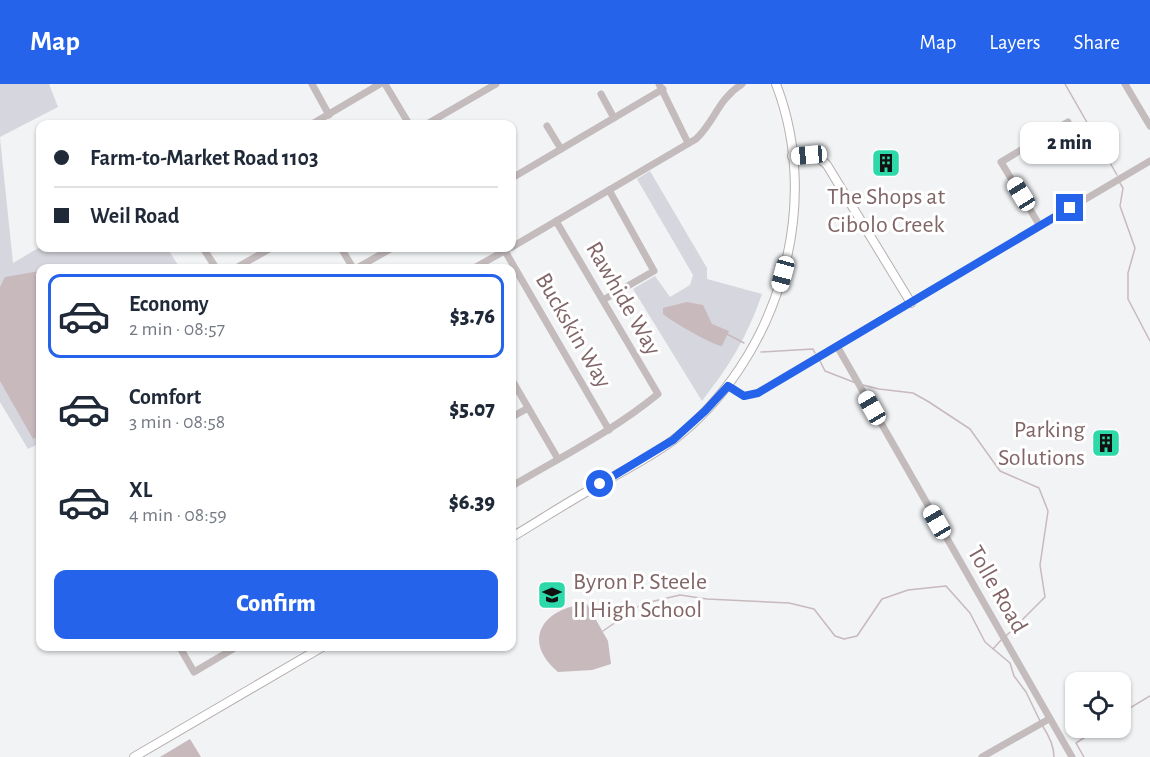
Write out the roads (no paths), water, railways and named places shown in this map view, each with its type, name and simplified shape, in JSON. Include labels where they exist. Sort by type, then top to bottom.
[{"type":"main road","points":[[516,535],[666,445],[705,411],[728,386],[757,338],[780,288],[792,221],[792,156],[776,84]]},
{"type":"main road","points":[[792,156],[819,157],[827,165],[911,303]]},
{"type":"main road","points":[[134,757],[315,651]]},
{"type":"street","points":[[312,84],[329,115]]},
{"type":"street","points":[[320,120],[380,84]]},
{"type":"street","points":[[386,84],[407,120]]},
{"type":"street","points":[[434,120],[496,84]]},
{"type":"street","points":[[726,84],[729,92]]},
{"type":"street","points":[[516,244],[688,143],[705,130],[729,92],[742,84]]},
{"type":"street","points":[[1125,84],[1150,126]]},
{"type":"street","points":[[516,176],[614,118],[661,87],[688,143]]},
{"type":"street","points":[[601,94],[614,118]]},
{"type":"street","points":[[1040,226],[1001,162],[1068,122]]},
{"type":"street","points":[[548,126],[561,149]]},
{"type":"street","points":[[728,386],[739,394],[750,396],[1150,161]]},
{"type":"street","points":[[603,300],[654,271],[609,190]]},
{"type":"street","name":"Rawhide Way","points":[[556,221],[658,394],[609,430]]},
{"type":"street","points":[[243,264],[264,252]]},
{"type":"street","points":[[363,264],[385,252]]},
{"type":"street","points":[[481,264],[502,252]]},
{"type":"street","name":"Buckskin Way","points":[[511,252],[609,430]]},
{"type":"street","name":"Tolle Road","points":[[837,346],[1072,757]]},
{"type":"street","points":[[516,387],[558,459]]},
{"type":"street","points":[[516,415],[528,408]]},
{"type":"street","points":[[516,484],[609,430]]},
{"type":"street","points":[[182,651],[194,672],[230,651]]},
{"type":"street","points":[[982,757],[1049,718]]},
{"type":"waterway","points":[[1065,84],[1117,175]]},
{"type":"waterway","points":[[1120,183],[1123,188],[1120,206],[1135,248],[1128,273],[1128,299],[1150,341]]},
{"type":"waterway","points":[[727,334],[744,343]]},
{"type":"waterway","points":[[761,352],[813,349],[815,353]]},
{"type":"waterway","points":[[820,361],[825,371],[856,383]]},
{"type":"waterway","points":[[863,385],[913,393],[929,402],[970,429],[1000,471],[1039,488],[1048,511],[1040,565],[1045,597],[1006,636]]},
{"type":"waterway","points":[[646,603],[680,595],[707,599],[789,603],[814,609],[835,636],[844,639],[857,636],[882,599],[908,590],[946,586],[970,613],[985,642],[1010,663],[1014,676],[1026,692],[1040,721]]},
{"type":"waterway","points":[[603,631],[639,606]]},
{"type":"waterway","points":[[993,649],[1002,639]]},
{"type":"waterway","points":[[1131,707],[1150,696]]},
{"type":"waterway","points":[[1042,725],[1050,740],[1054,757]]},
{"type":"waterway","points":[[1084,738],[1076,743],[1084,757]]},
{"type":"place","name":"The Shops at Cibolo Creek","points":[[886,163]]},
{"type":"place","name":"Parking Solutions","points":[[1106,443]]},
{"type":"place","name":"Byron P. Steele II High School","points":[[552,595]]}]
